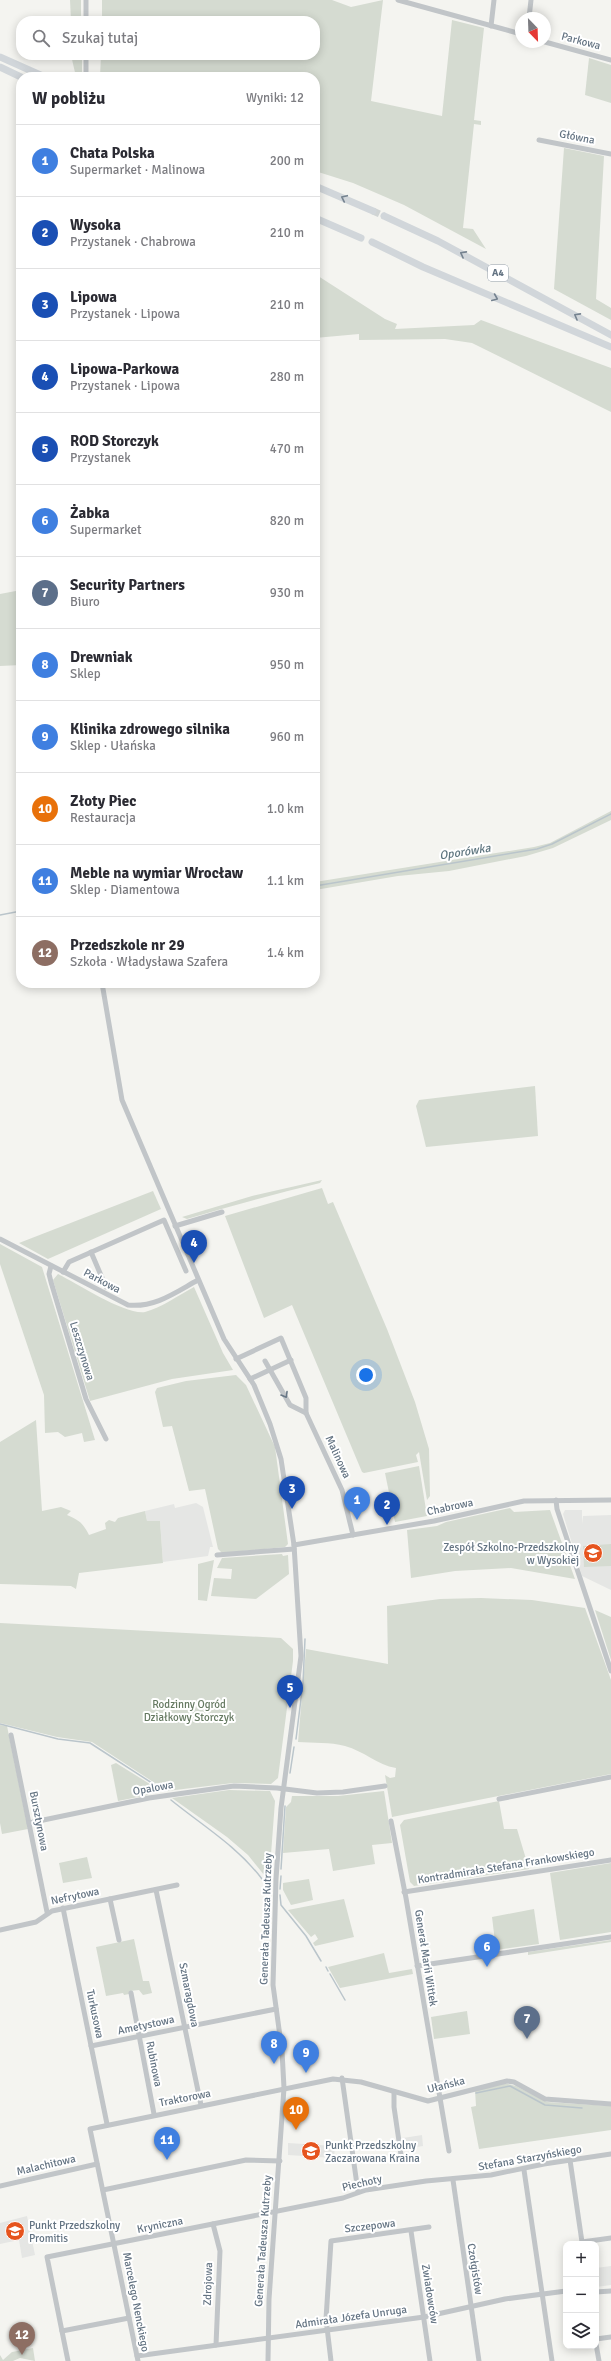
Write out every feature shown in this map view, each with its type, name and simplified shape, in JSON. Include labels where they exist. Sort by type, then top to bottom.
[{"type":"highway","points":[[0,57],[34,72]]},
{"type":"highway","points":[[0,67],[16,75]]},
{"type":"highway","points":[[320,188],[374,211]]},
{"type":"highway","name":"A4","points":[[384,216],[438,241],[611,335]]},
{"type":"highway","points":[[320,220],[362,238]]},
{"type":"highway","name":"A4","points":[[372,242],[423,268],[611,347]]},
{"type":"street","points":[[86,0],[86,16]]},
{"type":"street","points":[[398,0],[515,32]]},
{"type":"street","points":[[491,26],[494,0]]},
{"type":"street","points":[[530,12],[531,0]]},
{"type":"street","name":"Parkowa","points":[[551,44],[611,60]]},
{"type":"street","points":[[86,60],[86,72]]},
{"type":"street","name":"Główna","points":[[539,140],[611,154]]},
{"type":"street","name":"Generała Tadeusza Kutrzeby","points":[[103,988],[122,1100],[224,1339],[250,1379],[278,1445],[294,1548],[300,1663],[283,1788],[274,1938],[276,2009],[282,2051],[284,2088],[267,2339],[268,2361]]},
{"type":"street","points":[[174,1224],[222,1212]]},
{"type":"street","points":[[63,1272],[69,1262],[164,1220],[186,1271]]},
{"type":"street","name":"Parkowa","points":[[0,1239],[120,1302],[134,1306],[155,1303],[198,1280]]},
{"type":"street","points":[[91,1252],[106,1287]]},
{"type":"street","name":"Leszczynowa","points":[[51,1266],[49,1274],[51,1282],[86,1399],[106,1439]]},
{"type":"street","name":"Malinowa","points":[[236,1359],[281,1338],[306,1398],[306,1413],[342,1490],[353,1535]]},
{"type":"street","points":[[250,1379],[291,1360]]},
{"type":"street","points":[[266,1361],[290,1405],[306,1413]]},
{"type":"street","points":[[556,1500],[557,1509],[611,1672]]},
{"type":"street","name":"Chabrowa","points":[[217,1555],[294,1548],[353,1535],[450,1518],[511,1503],[556,1500],[611,1500]]},
{"type":"street","name":"Bursztynowa","points":[[11,1734],[47,1912]]},
{"type":"street","points":[[499,1799],[611,1777]]},
{"type":"street","name":"Opalowa","points":[[29,1823],[149,1798],[234,1786],[283,1788],[302,1792],[336,1792],[385,1786]]},
{"type":"street","name":"Generał Marii Wittek","points":[[391,1820],[448,2151]]},
{"type":"street","name":"Kontradmirała Stefana Frankowskiego","points":[[404,1892],[611,1860]]},
{"type":"street","name":"Nefrytowa","points":[[0,1930],[36,1922],[47,1912],[177,1885]]},
{"type":"street","name":"Szmaragdowa","points":[[156,1890],[201,2105]]},
{"type":"street","name":"Nefrytowa","points":[[110,1899],[119,1940]]},
{"type":"street","name":"Turkusowa","points":[[63,1908],[108,2124]]},
{"type":"street","points":[[417,1966],[611,1937]]},
{"type":"street","name":"Rubinowa","points":[[131,1993],[154,2114]]},
{"type":"street","name":"Ametystowa","points":[[92,2046],[276,2009]]},
{"type":"street","points":[[342,2078],[358,2192]]},
{"type":"street","name":"Ułańska","points":[[284,2088],[342,2078],[428,2101],[507,2081],[514,2082],[545,2099],[611,2104]]},
{"type":"street","name":"Traktorowa","points":[[90,2129],[154,2114],[284,2088]]},
{"type":"street","points":[[394,2092],[394,2106],[401,2155]]},
{"type":"street","name":"Marcelego Nenckiego","points":[[90,2129],[137,2359]]},
{"type":"street","name":"Stefana Starzyńskiego","points":[[453,2180],[524,2170],[570,2160],[611,2154]]},
{"type":"street","points":[[103,2190],[246,2160],[280,2161]]},
{"type":"street","points":[[570,2160],[582,2242],[611,2238]]},
{"type":"street","name":"Malachitowa","points":[[0,2186],[97,2164]]},
{"type":"street","points":[[524,2170],[552,2361]]},
{"type":"street","name":"Piechoty","points":[[276,2211],[358,2192],[426,2181],[453,2180]]},
{"type":"street","name":"Czołgistów","points":[[453,2180],[479,2361]]},
{"type":"street","name":"Kryniczna","points":[[62,2331],[47,2257],[276,2211]]},
{"type":"street","name":"Zdrojowa","points":[[213,2224],[220,2251],[216,2345]]},
{"type":"street","name":"Szczepowa","points":[[326,2331],[331,2241],[429,2227]]},
{"type":"street","name":"Zwiadowców","points":[[411,2230],[430,2361]]},
{"type":"street","name":"Admirała Józefa Unruga","points":[[137,2359],[216,2345],[326,2331],[424,2316],[563,2291]]},
{"type":"street","points":[[599,2292],[611,2291]]},
{"type":"street","points":[[68,2361],[62,2331],[129,2318]]},
{"type":"street","points":[[326,2331],[331,2361]]},
{"type":"street","points":[[599,2339],[611,2337]]},
{"type":"street","points":[[597,2349],[599,2361]]},
{"type":"shaded area","points":[[196,1503],[203,1507],[213,1547],[210,1547],[208,1556],[163,1562],[160,1521],[147,1521],[145,1511],[174,1504],[175,1508]]},
{"type":"shaded area","name":"Zespół Szkolno-Przedszkolny w Wysokiej","points":[[565,1510],[582,1510],[582,1524],[583,1516],[611,1515],[611,1590],[582,1576],[563,1514]]},
{"type":"shaded area","points":[[422,2135],[423,2146],[406,2149],[404,2147],[403,2138]]},
{"type":"shaded area","name":"Punkt Przedszkolny Zaczarowana Kraina","points":[[288,2143],[335,2146],[334,2158],[288,2155]]},
{"type":"shaded area","name":"Punkt Przedszkolny Promitis","points":[[27,2216],[35,2255],[22,2258],[19,2240],[0,2244],[0,2223]]},
{"type":"shaded area","points":[[611,2266],[611,2285],[599,2287],[599,2268]]},
{"type":"green space","points":[[70,0],[81,0],[81,16],[71,16]]},
{"type":"green space","points":[[102,0],[332,0],[351,7],[383,0],[371,101],[442,116],[452,20],[484,28],[474,120],[481,121],[481,125],[474,124],[463,228],[473,229],[486,249],[404,205],[353,183],[320,173],[320,72],[100,72],[101,60],[320,60],[320,16],[102,16]]},
{"type":"green space","points":[[589,58],[611,65],[611,103],[585,95]]},
{"type":"green space","points":[[72,60],[82,60],[82,72],[75,72]]},
{"type":"green space","points":[[564,148],[604,156],[596,299],[611,308],[611,320],[554,289]]},
{"type":"green space","points":[[320,277],[385,319],[397,324],[395,329],[474,325],[481,320],[611,368],[611,412],[472,343],[445,339],[359,340],[359,334],[320,338]]},
{"type":"green space","points":[[16,591],[16,665],[0,666],[0,594]]},
{"type":"green space","points":[[611,811],[611,820],[553,848],[526,856],[449,871],[398,876],[320,889],[320,881],[534,847],[550,843]]},
{"type":"green space","points":[[535,1086],[538,1136],[426,1147],[416,1106],[419,1100]]},
{"type":"green space","points":[[322,1180],[320,1183],[187,1219],[182,1217],[252,1196]]},
{"type":"green space","points":[[322,1188],[328,1204],[333,1202],[387,1329],[415,1402],[429,1449],[430,1496],[427,1500],[419,1452],[416,1455],[418,1462],[364,1473],[362,1472],[292,1305],[264,1318],[225,1216]]},
{"type":"green space","points":[[153,1191],[161,1209],[48,1259],[19,1243]]},
{"type":"green space","points":[[0,1244],[42,1267],[95,1440],[84,1442],[82,1433],[65,1437],[58,1432],[45,1433],[44,1395],[0,1264]]},
{"type":"green space","points":[[58,1274],[114,1304],[136,1312],[145,1312],[157,1308],[194,1287],[223,1353],[233,1370],[172,1379],[90,1401],[53,1280]]},
{"type":"green space","points":[[236,1375],[246,1385],[275,1447],[288,1544],[285,1547],[222,1553],[218,1549],[205,1489],[189,1491],[172,1426],[163,1427],[155,1392],[157,1388],[186,1381]]},
{"type":"green space","points":[[36,1420],[42,1511],[61,1507],[71,1511],[67,1515],[80,1522],[89,1535],[106,1529],[105,1523],[109,1520],[115,1522],[118,1518],[145,1511],[147,1521],[160,1521],[163,1563],[79,1573],[76,1589],[71,1586],[0,1584],[0,1442]]},
{"type":"green space","points":[[419,1466],[427,1516],[395,1522],[385,1473]]},
{"type":"green space","points":[[510,1508],[514,1512],[550,1510],[575,1579],[511,1568],[455,1571],[411,1578],[407,1530],[437,1526],[446,1522]]},
{"type":"green space","points":[[611,1544],[611,1566],[584,1567],[583,1546]]},
{"type":"green space","points":[[282,1554],[283,1556],[288,1555],[289,1574],[256,1599],[211,1596],[214,1578],[231,1579],[232,1569],[217,1568],[222,1558]]},
{"type":"green space","points":[[214,1560],[207,1601],[198,1600],[198,1564]]},
{"type":"green space","points":[[481,1598],[532,1600],[585,1608],[611,1680],[611,1774],[392,1817],[385,1775],[390,1778],[395,1777],[396,1768],[383,1764],[345,1746],[327,1743],[298,1742],[306,1649],[388,1664],[387,1606],[440,1599]]},
{"type":"green space","points":[[595,1610],[611,1617],[611,1660]]},
{"type":"green space","name":"Rodzinny Ogród Działkowy Storczyk","points":[[0,1623],[281,1638],[293,1649],[293,1661],[278,1778],[271,1784],[233,1783],[167,1791],[92,1742],[57,1737],[0,1723]]},
{"type":"green space","points":[[0,1725],[7,1726],[28,1829],[2,1834],[0,1823]]},
{"type":"green space","points":[[116,1763],[153,1786],[148,1795],[118,1801],[111,1765]]},
{"type":"green space","points":[[229,1790],[270,1791],[275,1801],[269,1881],[248,1855],[227,1837],[172,1798]]},
{"type":"green space","points":[[384,1791],[392,1843],[372,1845],[375,1864],[333,1871],[329,1849],[283,1853],[286,1807],[291,1802],[292,1796],[338,1796]]},
{"type":"green space","points":[[499,1801],[504,1829],[517,1829],[529,1869],[414,1886],[410,1882],[400,1825],[404,1820]]},
{"type":"green space","points":[[87,1857],[92,1878],[63,1883],[59,1863]]},
{"type":"green space","points":[[611,1863],[611,1932],[560,1940],[550,1873]]},
{"type":"green space","points":[[309,1879],[313,1900],[291,1905],[283,1890],[283,1883]]},
{"type":"green space","points":[[344,1899],[354,1937],[315,1946],[313,1943],[318,1939],[315,1934],[311,1937],[288,1910]]},
{"type":"green space","points":[[534,1909],[539,1944],[496,1950],[492,1917]]},
{"type":"green space","points":[[134,1939],[143,1981],[149,1981],[152,1993],[143,1995],[139,1990],[130,1991],[129,1994],[124,1995],[123,1993],[106,1996],[96,1947]]},
{"type":"green space","points":[[611,1940],[611,1942],[528,1955],[528,1952]]},
{"type":"green space","points":[[384,1953],[389,1973],[412,1969],[413,1974],[340,1988],[328,1967]]},
{"type":"green space","points":[[467,2011],[470,2034],[434,2039],[431,2017]]},
{"type":"green space","points":[[504,2083],[516,2086],[547,2102],[611,2106],[611,2130],[479,2149],[471,2107],[476,2106],[475,2090]]},
{"type":"green space","points":[[33,2348],[35,2361],[20,2358],[13,2361],[0,2361],[0,2355],[3,2360],[12,2352]]},
{"type":"waterway","name":"Oporówka","points":[[320,885],[537,849],[552,844],[611,814]]},
{"type":"waterway","name":"Oporówka","points":[[0,915],[16,912]]},
{"type":"waterway","points":[[296,1739],[303,1683],[305,1639]]},
{"type":"waterway","points":[[0,1724],[58,1739],[90,1743],[155,1785]]},
{"type":"waterway","points":[[290,1773],[294,1747]]},
{"type":"waterway","points":[[171,1800],[231,1846],[262,1879]]},
{"type":"waterway","points":[[281,1869],[285,1806]]},
{"type":"waterway","points":[[280,1889],[281,1876]]},
{"type":"waterway","points":[[280,1895],[281,1905],[306,1936],[321,1961]]},
{"type":"waterway","points":[[326,1967],[328,1971]]},
{"type":"waterway","points":[[330,1974],[345,2000]]},
{"type":"waterway","points":[[476,2093],[510,2086],[545,2105],[582,2108]]},
{"type":"tunnel","points":[[373,211],[384,216]]},
{"type":"place","name":"Lipowa-Parkowa","points":[[194,1263]]},
{"type":"place","name":"Lipowa","points":[[292,1509]]},
{"type":"place","name":"Chata Polska","points":[[357,1520]]},
{"type":"place","name":"Wysoka","points":[[387,1525]]},
{"type":"place","name":"Zespół Szkolno-Przedszkolny w Wysokiej","points":[[593,1553]]},
{"type":"place","name":"ROD Storczyk","points":[[290,1708]]},
{"type":"place","name":"Żabka","points":[[487,1967]]},
{"type":"place","name":"Security Partners","points":[[527,2039]]},
{"type":"place","name":"Drewniak","points":[[274,2064]]},
{"type":"place","name":"Klinika zdrowego silnika","points":[[306,2073]]},
{"type":"place","name":"Złoty Piec","points":[[296,2130]]},
{"type":"place","name":"Punkt Przedszkolny Zaczarowana Kraina","points":[[311,2151]]},
{"type":"place","name":"Meble na wymiar Wrocław","points":[[167,2160]]},
{"type":"place","name":"Punkt Przedszkolny Promitis","points":[[15,2231]]},
{"type":"place","name":"Przedszkole nr 29","points":[[22,2355]]}]
